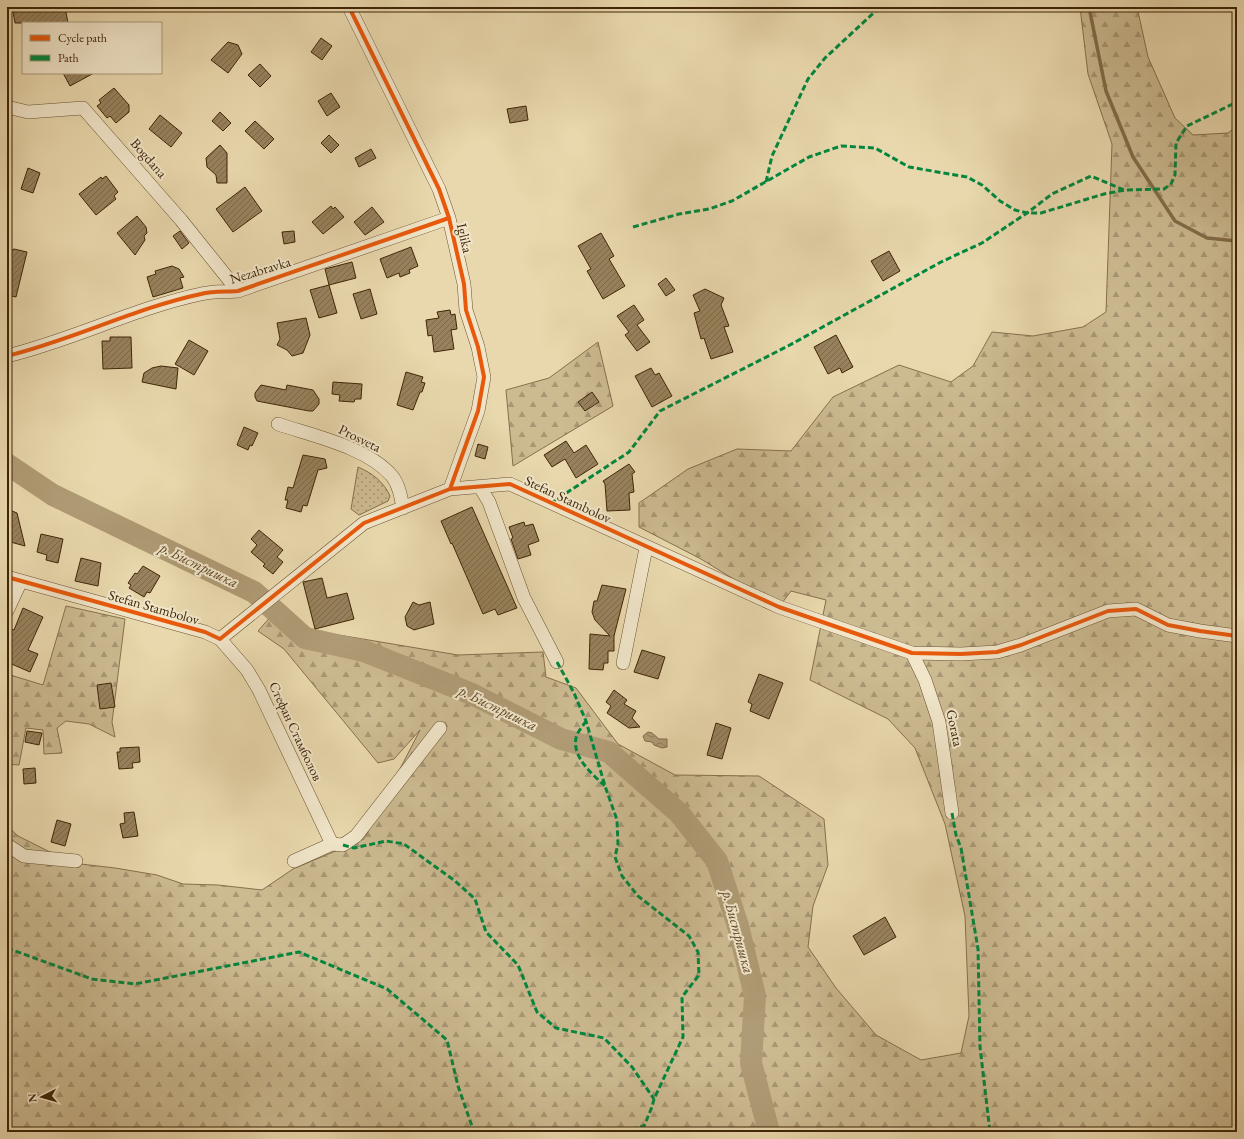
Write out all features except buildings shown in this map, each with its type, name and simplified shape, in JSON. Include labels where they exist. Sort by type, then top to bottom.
[{"type":"street","name":"Iglika","points":[[349,7],[439,189],[449,218],[464,284],[466,310],[478,347],[484,377],[478,411],[450,489]]},
{"type":"street","name":"Bogdana","points":[[7,107],[28,112],[83,108],[181,220],[238,291]]},
{"type":"street","name":"Nezabravka","points":[[7,356],[32,350],[155,306],[203,294],[238,291],[449,218]]},
{"type":"street","name":"Prosveta","points":[[278,424],[348,447],[374,461],[392,477],[399,492],[403,508]]},
{"type":"street","name":"Stefan Stambolov","points":[[7,577],[205,632],[220,639],[274,598],[364,523],[450,489],[510,484],[646,548],[779,607],[912,653],[961,654],[997,652],[1021,645],[1108,611],[1136,609],[1168,624],[1200,631],[1237,636]]},
{"type":"street","points":[[480,487],[490,502],[524,598],[557,662]]},
{"type":"street","points":[[623,663],[646,548]]},
{"type":"street","points":[[7,611],[21,581]]},
{"type":"street","name":"Стефан Стамболов","points":[[220,639],[247,670],[259,690],[332,844]]},
{"type":"street","name":"Gorata","points":[[912,653],[925,680],[939,722],[952,813]]},
{"type":"street","points":[[294,861],[332,844],[343,845],[356,836],[440,728]]},
{"type":"street","points":[[7,845],[24,856],[76,861]]},
{"type":"green space","points":[[1080,7],[1137,7],[1148,57],[1175,118],[1193,135],[1228,133],[1237,126],[1237,1132],[7,1132],[7,826],[18,836],[72,863],[157,875],[183,884],[218,885],[262,890],[293,869],[364,839],[420,730],[394,759],[378,763],[284,649],[258,631],[279,607],[304,631],[345,636],[458,655],[543,652],[546,677],[576,688],[618,744],[675,775],[759,776],[824,819],[828,865],[813,906],[808,947],[836,988],[876,1035],[921,1060],[961,1053],[969,1016],[965,916],[945,824],[915,748],[888,719],[810,680],[826,600],[791,591],[779,607],[701,559],[639,527],[639,503],[688,469],[737,449],[791,451],[833,397],[899,365],[951,382],[973,366],[992,332],[1033,336],[1083,327],[1106,312],[1112,144],[1088,74]]},
{"type":"green space","points":[[598,342],[613,406],[513,466],[506,390],[549,378]]},
{"type":"green space","points":[[358,467],[377,478],[390,496],[388,501],[359,515],[351,509]]},
{"type":"green space","points":[[66,606],[125,619],[112,722],[115,737],[89,724],[66,721],[57,728],[62,753],[44,754],[43,730],[26,728],[19,765],[7,764],[7,674],[43,685]]},
{"type":"water","points":[[648,732],[652,733],[659,739],[667,739],[667,747],[662,748],[654,745],[652,742],[645,741],[643,736]]},
{"type":"waterway","points":[[1089,7],[1106,91],[1133,157],[1175,221],[1207,238],[1237,241]]},
{"type":"waterway","name":"р. Бистришка","points":[[7,464],[53,495],[254,592],[305,638],[364,651],[472,694],[561,739],[609,752],[679,813],[717,861],[738,926],[755,996],[751,1063],[769,1132]]},
{"type":"marked path","points":[[766,182],[772,156],[808,79],[825,58],[880,7]]},
{"type":"marked path","points":[[633,227],[679,214],[709,209],[732,201],[809,157],[841,146],[875,148],[909,167],[967,177],[982,185],[1000,201],[1015,210],[1027,213],[1041,213],[1104,194],[1125,190],[1164,189],[1171,184],[1175,175],[1176,143],[1187,126],[1237,102]]},
{"type":"marked path","points":[[551,503],[629,452],[660,411],[788,346],[941,262],[982,243],[1027,213],[1052,194],[1091,176],[1124,190]]},
{"type":"marked path","points":[[557,662],[574,693],[586,721],[605,786],[617,820],[618,844],[615,857],[622,876],[638,896],[689,936],[698,952],[699,975],[682,997],[683,1037],[654,1099],[644,1126],[628,1130],[579,1130],[575,1132]]},
{"type":"marked path","points":[[586,721],[576,738],[577,752],[584,765],[605,786]]},
{"type":"marked path","points":[[952,813],[956,835],[961,848],[978,949],[980,1047],[990,1132]]},
{"type":"marked path","points":[[343,845],[354,848],[386,841],[404,844],[455,881],[475,899],[486,932],[518,965],[537,1012],[556,1028],[604,1038],[632,1067],[654,1099]]},
{"type":"marked path","points":[[7,948],[92,979],[135,984],[299,952],[387,989],[447,1040],[458,1086],[474,1132]]},
{"type":"cycle path","points":[[349,7],[439,189],[449,218],[464,284],[466,310],[478,347],[484,377],[478,411],[450,489]]},
{"type":"cycle path","points":[[7,356],[56,342],[152,307],[176,300],[206,293],[238,291],[449,218]]},
{"type":"cycle path","points":[[7,577],[205,632],[220,639],[364,523],[450,489],[510,484],[779,607],[912,653],[961,654],[997,652],[1021,645],[1108,611],[1136,609],[1168,625],[1237,636]]}]
